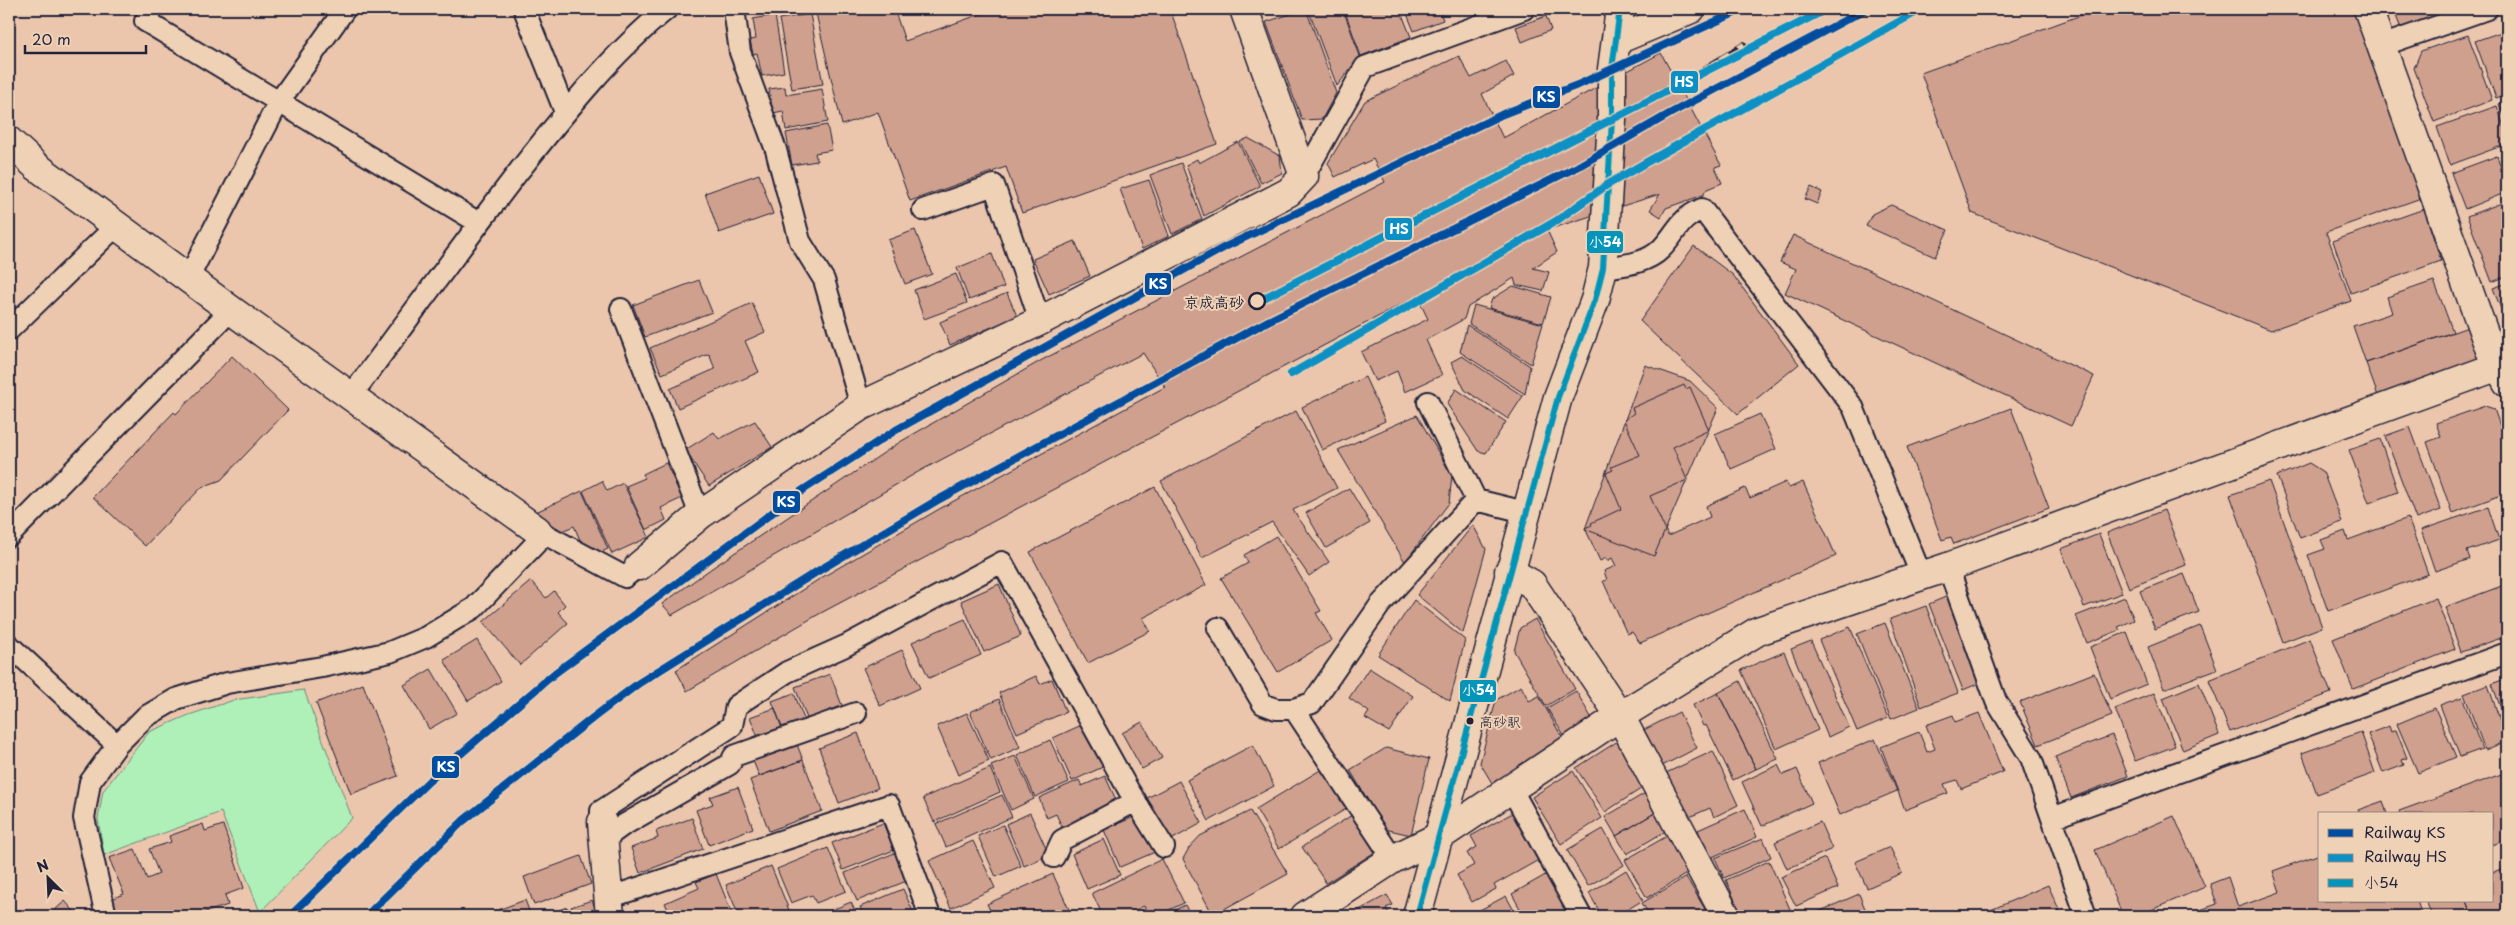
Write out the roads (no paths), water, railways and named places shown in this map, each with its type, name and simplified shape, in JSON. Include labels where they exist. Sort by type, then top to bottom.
[{"type":"street","points":[[638,566],[700,515],[861,406],[1040,321],[1289,192],[1304,176],[1244,9]]},
{"type":"street","points":[[1417,916],[1440,836],[1525,512],[1558,397],[1595,300],[1603,268],[1612,120],[1612,68],[1620,9]]},
{"type":"street","points":[[1617,40],[1691,9]]},
{"type":"street","points":[[1305,916],[1393,859],[1440,836],[1512,790],[1620,716],[1758,631],[1948,567],[2504,371],[2490,350],[2368,9]]},
{"type":"street","points":[[9,141],[36,166],[116,226],[540,532]]},
{"type":"street","points":[[1509,571],[1532,584],[1620,716],[1726,916]]},
{"type":"street","points":[[602,831],[609,907]]},
{"type":"lane","points":[[153,9],[145,21],[479,223]]},
{"type":"lane","points":[[188,279],[278,103],[345,9]]},
{"type":"lane","points":[[524,9],[565,112]]},
{"type":"lane","points":[[351,396],[479,223],[565,112],[637,33],[667,9]]},
{"type":"lane","points":[[734,9],[740,52],[776,150],[800,241],[824,280],[861,406]]},
{"type":"lane","points":[[1304,176],[1365,67],[1499,13],[1524,9]]},
{"type":"lane","points":[[2381,46],[2487,9]]},
{"type":"lane","points":[[923,210],[994,186],[1040,321]]},
{"type":"lane","points":[[1603,268],[1637,264],[1660,250],[1686,217],[1702,210],[1853,407],[1921,575]]},
{"type":"lane","points":[[9,330],[116,226]]},
{"type":"lane","points":[[621,309],[700,515]]},
{"type":"lane","points":[[9,536],[231,310]]},
{"type":"lane","points":[[1428,402],[1476,500]]},
{"type":"lane","points":[[1476,500],[1525,512]]},
{"type":"lane","points":[[1218,628],[1262,704],[1276,709],[1294,709],[1312,703],[1380,605],[1476,500]]},
{"type":"lane","points":[[106,916],[84,818],[90,782],[117,746],[145,716],[176,699],[227,683],[322,667],[390,652],[426,637],[474,608],[540,532],[625,577],[638,566]]},
{"type":"lane","points":[[856,713],[734,756],[730,764],[622,826],[602,831],[601,811],[732,726],[736,706],[787,672],[845,646],[1002,562],[1136,801],[1164,847]]},
{"type":"lane","points":[[1948,567],[1996,701],[2031,758],[2086,916]]},
{"type":"lane","points":[[9,645],[117,746]]},
{"type":"lane","points":[[2052,818],[2507,654]]},
{"type":"lane","points":[[1294,709],[1393,859]]},
{"type":"lane","points":[[1512,790],[1581,916]]},
{"type":"lane","points":[[1054,857],[1062,840],[1136,801]]},
{"type":"lane","points":[[609,907],[889,805],[930,916]]},
{"type":"railway","points":[[1682,82],[1744,44]]},
{"type":"rail line","name":"KS","points":[[290,916],[429,781],[555,673],[803,490],[896,430],[1225,247],[1503,114],[1580,84],[1743,9]]},
{"type":"rail line","name":"HS","points":[[1256,302],[1827,9]]},
{"type":"rail line","name":"KS","points":[[366,916],[463,821],[594,717],[639,683],[818,571],[936,501],[1268,321],[1577,167],[1671,113],[1866,9]]},
{"type":"rail line","name":"HS","points":[[1291,374],[1556,221],[1607,185],[1645,163],[1922,9]]},
{"type":"place","name":"京成高砂","points":[[1257,301]]},
{"type":"place","name":"高砂駅","points":[[1470,721]]}]
